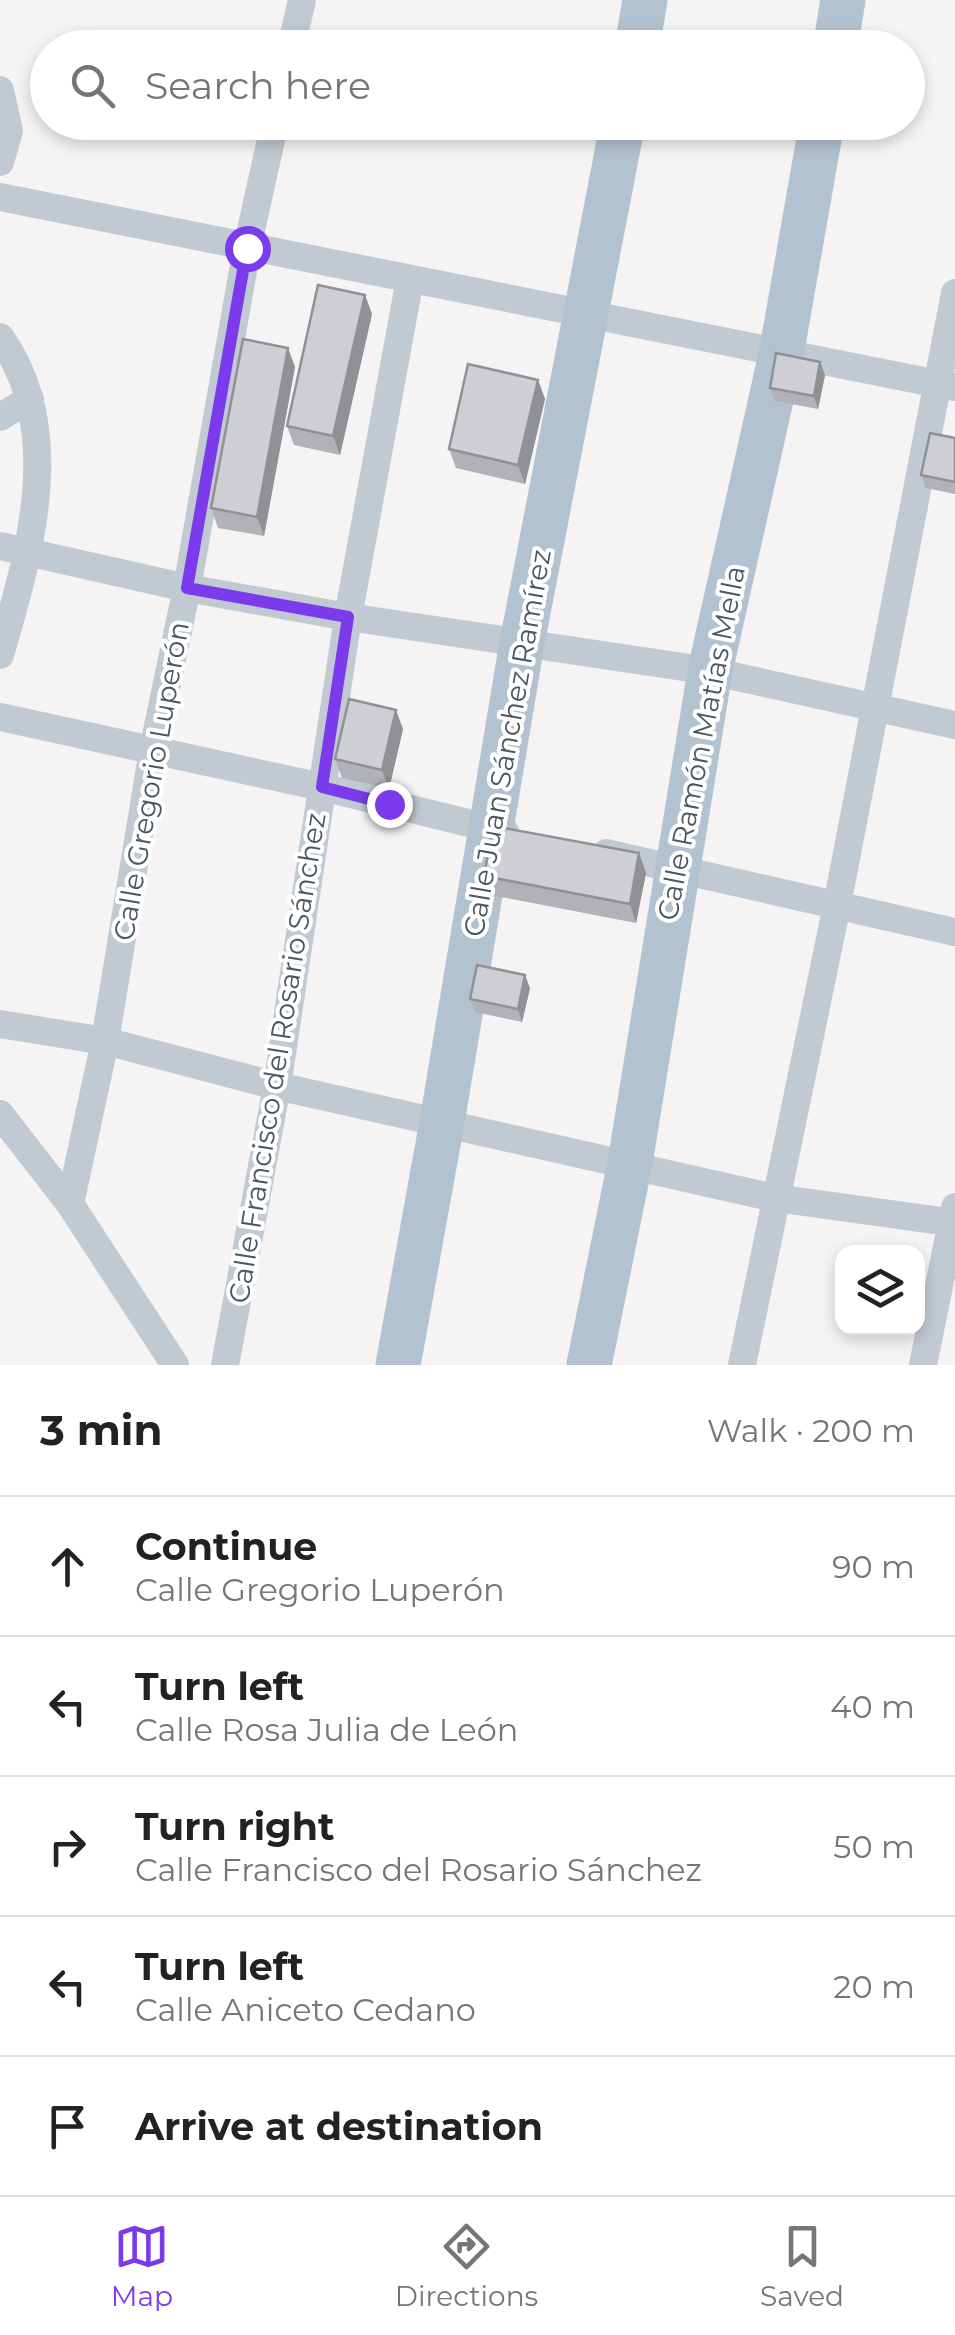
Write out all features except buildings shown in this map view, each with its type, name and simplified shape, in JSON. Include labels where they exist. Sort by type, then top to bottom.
[{"type":"main road","points":[[639,30],[645,0]]},
{"type":"main road","points":[[838,30],[843,0]]},
{"type":"main road","name":"Calle Juan Sánchez Ramírez","points":[[398,1365],[442,1122],[508,833],[522,643],[620,140]]},
{"type":"main road","name":"Calle Ramón Matías Mella","points":[[589,1365],[630,1163],[710,671],[781,355],[819,140]]},
{"type":"street","points":[[295,30],[302,0]]},
{"type":"street","points":[[0,90],[9,131],[0,162]]},
{"type":"street","name":"Calle Gregorio Luperón","points":[[70,1204],[104,1041],[153,750],[187,588],[247,248],[271,140]]},
{"type":"street","points":[[0,197],[947,386]]},
{"type":"street","name":"Calle Francisco del Rosario Sánchez","points":[[224,1365],[278,1086],[348,617],[410,279]]},
{"type":"street","points":[[742,1365],[837,905],[873,706],[947,386],[955,293]]},
{"type":"street","points":[[0,338],[12,355],[30,399],[37,441],[30,552],[0,655]]},
{"type":"street","points":[[0,417],[30,399]]},
{"type":"street","points":[[0,546],[187,588],[348,617],[710,671],[955,725]]},
{"type":"street","points":[[0,717],[322,787],[508,833]]},
{"type":"street","points":[[582,848],[955,932]]},
{"type":"street","points":[[0,1024],[104,1041],[278,1086],[775,1198],[954,1218],[924,1365]]},
{"type":"street","points":[[0,1114],[70,1204],[176,1365]]},
{"type":"route","points":[[247,248],[187,588],[348,617],[322,787],[389,804]]}]
